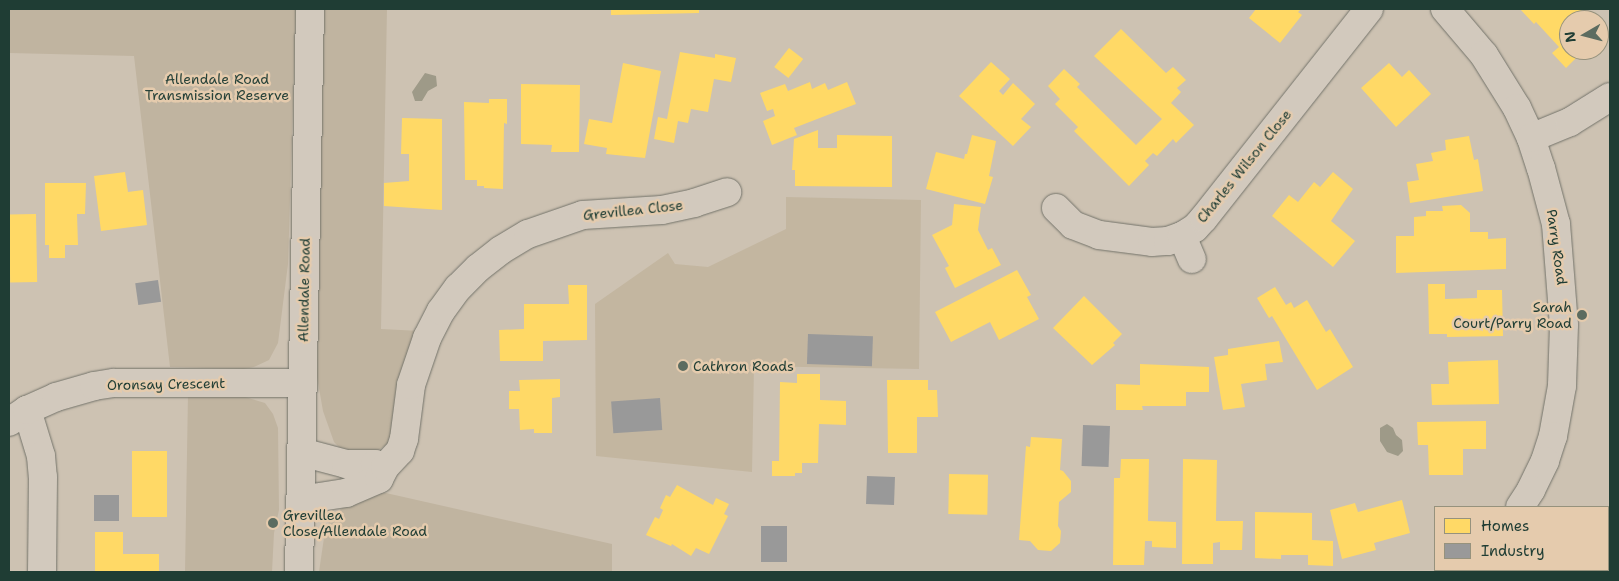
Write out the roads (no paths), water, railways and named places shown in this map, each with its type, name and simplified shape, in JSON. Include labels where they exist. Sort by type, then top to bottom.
[{"type":"street","name":"Allendale Road","points":[[299,572],[310,9]]},
{"type":"street","name":"Charles Wilson Close","points":[[1056,208],[1073,225],[1099,234],[1152,242],[1168,241],[1187,248],[1195,228],[1369,9]]},
{"type":"street","name":"Parry Road","points":[[1446,9],[1493,68],[1517,108],[1531,138],[1556,224],[1563,291],[1564,357],[1562,386],[1553,436],[1541,468],[1521,506]]},
{"type":"street","points":[[1531,138],[1570,122],[1610,97]]},
{"type":"street","name":"Grevillea Close","points":[[300,500],[329,497],[360,489],[379,479],[385,467],[400,451],[404,439],[411,385],[427,338],[453,296],[478,268],[522,238],[557,222],[583,215],[678,207],[727,192]]},
{"type":"street","name":"Oronsay Crescent","points":[[18,416],[75,391],[114,383],[302,383]]},
{"type":"street","points":[[18,416],[41,456],[43,477],[42,572]]},
{"type":"street","points":[[301,452],[346,464],[375,464],[385,467]]},
{"type":"place","name":"Sarah Court/Parry Road","points":[[1582,315]]},
{"type":"place","name":"Cathron Roads","points":[[683,366]]},
{"type":"place","name":"Grevillea Close/Allendale Road","points":[[273,523]]},
{"type":"park label","name":"Allendale Road Transmission Reserve","points":[[217,88]]}]
